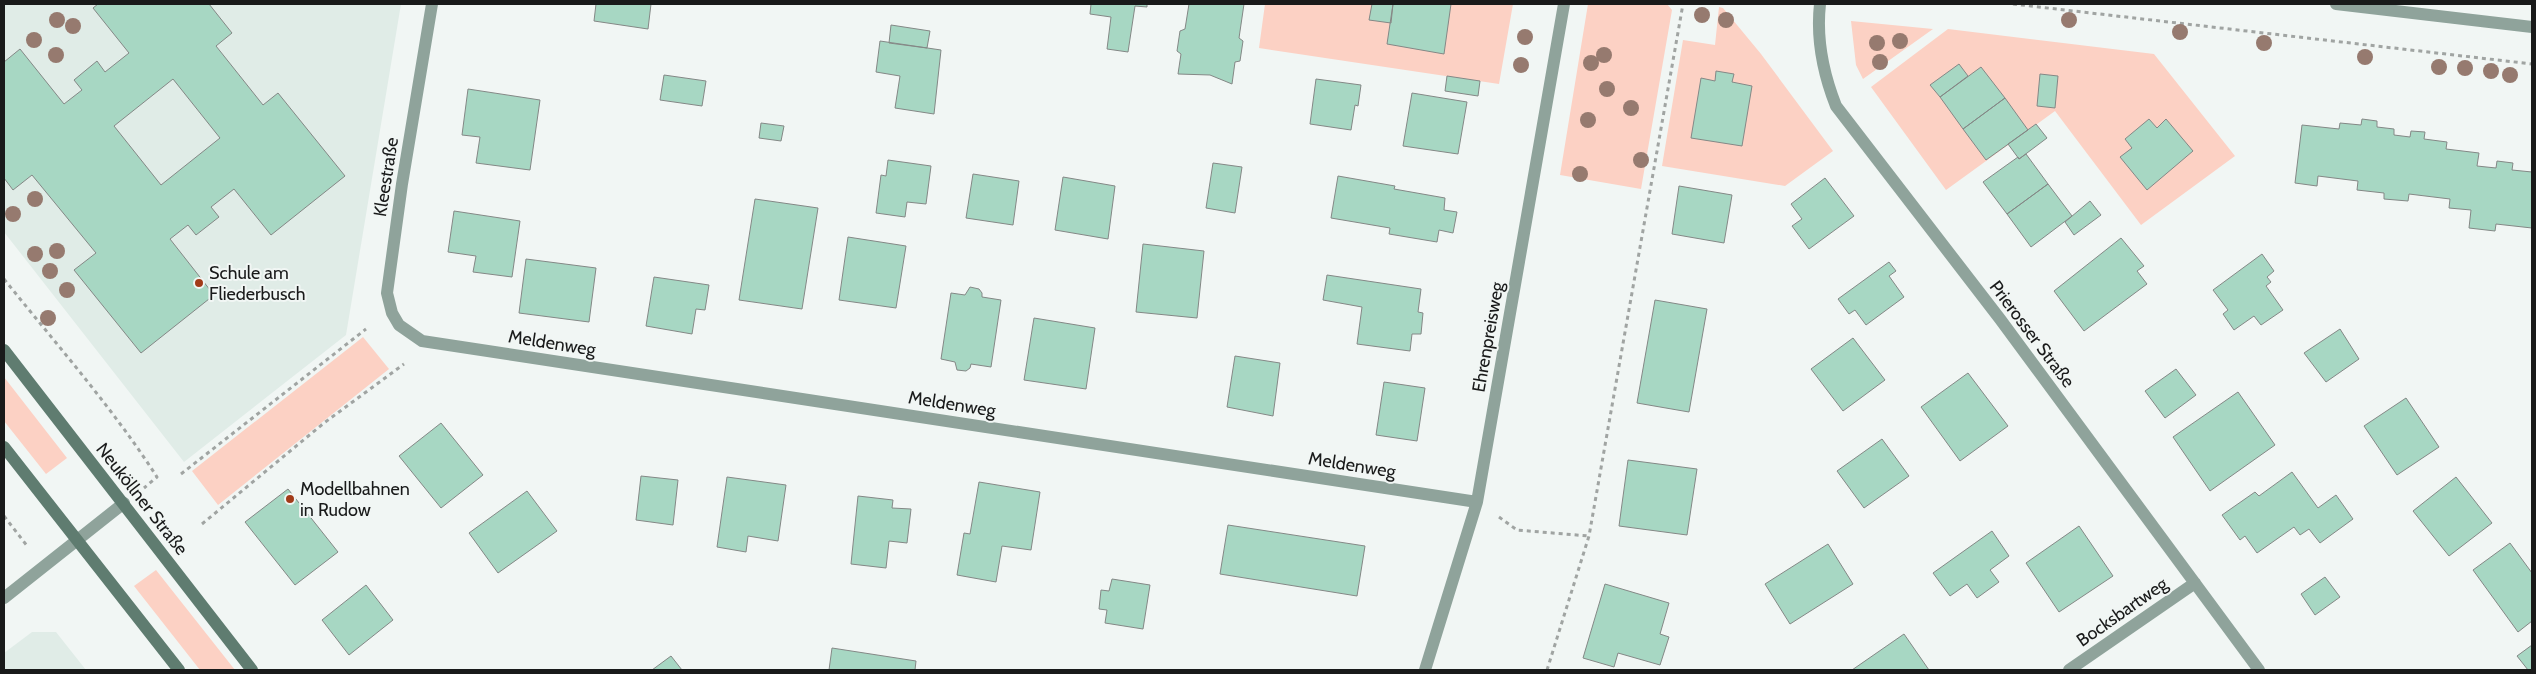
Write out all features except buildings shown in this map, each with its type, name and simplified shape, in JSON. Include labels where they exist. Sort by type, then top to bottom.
[{"type":"main road","name":"Neuköllner Straße","points":[[4,350],[252,670]]},
{"type":"main road","points":[[4,447],[179,670]]},
{"type":"street","name":"Kleestraße","points":[[422,341],[398,326],[392,313],[388,294],[404,174],[432,4]]},
{"type":"street","name":"Ehrenpreisweg","points":[[1425,670],[1477,502],[1564,4]]},
{"type":"street","name":"Prierosser Straße","points":[[1820,4],[1819,43],[1825,78],[1836,106],[2000,319],[2259,670]]},
{"type":"street","points":[[2336,4],[2532,27]]},
{"type":"street","name":"Meldenweg","points":[[422,341],[1477,502]]},
{"type":"street","points":[[4,598],[124,503]]},
{"type":"street","name":"Bocksbartweg","points":[[2069,670],[2195,583]]},
{"type":"path","points":[[1547,670],[1589,536],[1682,4]]},
{"type":"path","points":[[2013,4],[2532,64]]},
{"type":"path","points":[[4,279],[96,395],[126,429],[157,477],[124,503]]},
{"type":"path","points":[[181,474],[366,329]]},
{"type":"path","points":[[202,524],[324,423],[404,364]]},
{"type":"path","points":[[1477,502],[1517,530],[1589,536]]},
{"type":"path","points":[[4,516],[43,567]]},
{"type":"shaded area","name":"Schule am Fliederbusch","points":[[4,4],[401,4],[346,335],[184,462],[4,232]]},
{"type":"shaded area","points":[[1265,4],[1513,4],[1499,84],[1259,48]]},
{"type":"shaded area","points":[[1588,4],[1667,4],[1672,10],[1641,189],[1560,175]]},
{"type":"shaded area","points":[[1719,7],[1723,8],[1761,54],[1833,151],[1785,186],[1662,166],[1683,40],[1715,45]]},
{"type":"shaded area","points":[[1851,21],[1933,29],[1863,79],[1856,65]]},
{"type":"shaded area","points":[[1948,29],[2154,54],[2235,156],[2141,225],[2055,111],[1946,190],[1871,87]]},
{"type":"shaded area","points":[[363,337],[389,369],[218,505],[192,471]]},
{"type":"shaded area","points":[[4,377],[67,458],[46,474],[4,421]]},
{"type":"shaded area","points":[[156,570],[235,670],[200,670],[134,586]]},
{"type":"shaded area","points":[[32,632],[56,632],[86,670],[4,670],[4,653]]},
{"type":"place","name":"Schule am Fliederbusch","points":[[199,283]]},
{"type":"place","name":"Modellbahnen in Rudow","points":[[290,499]]}]
